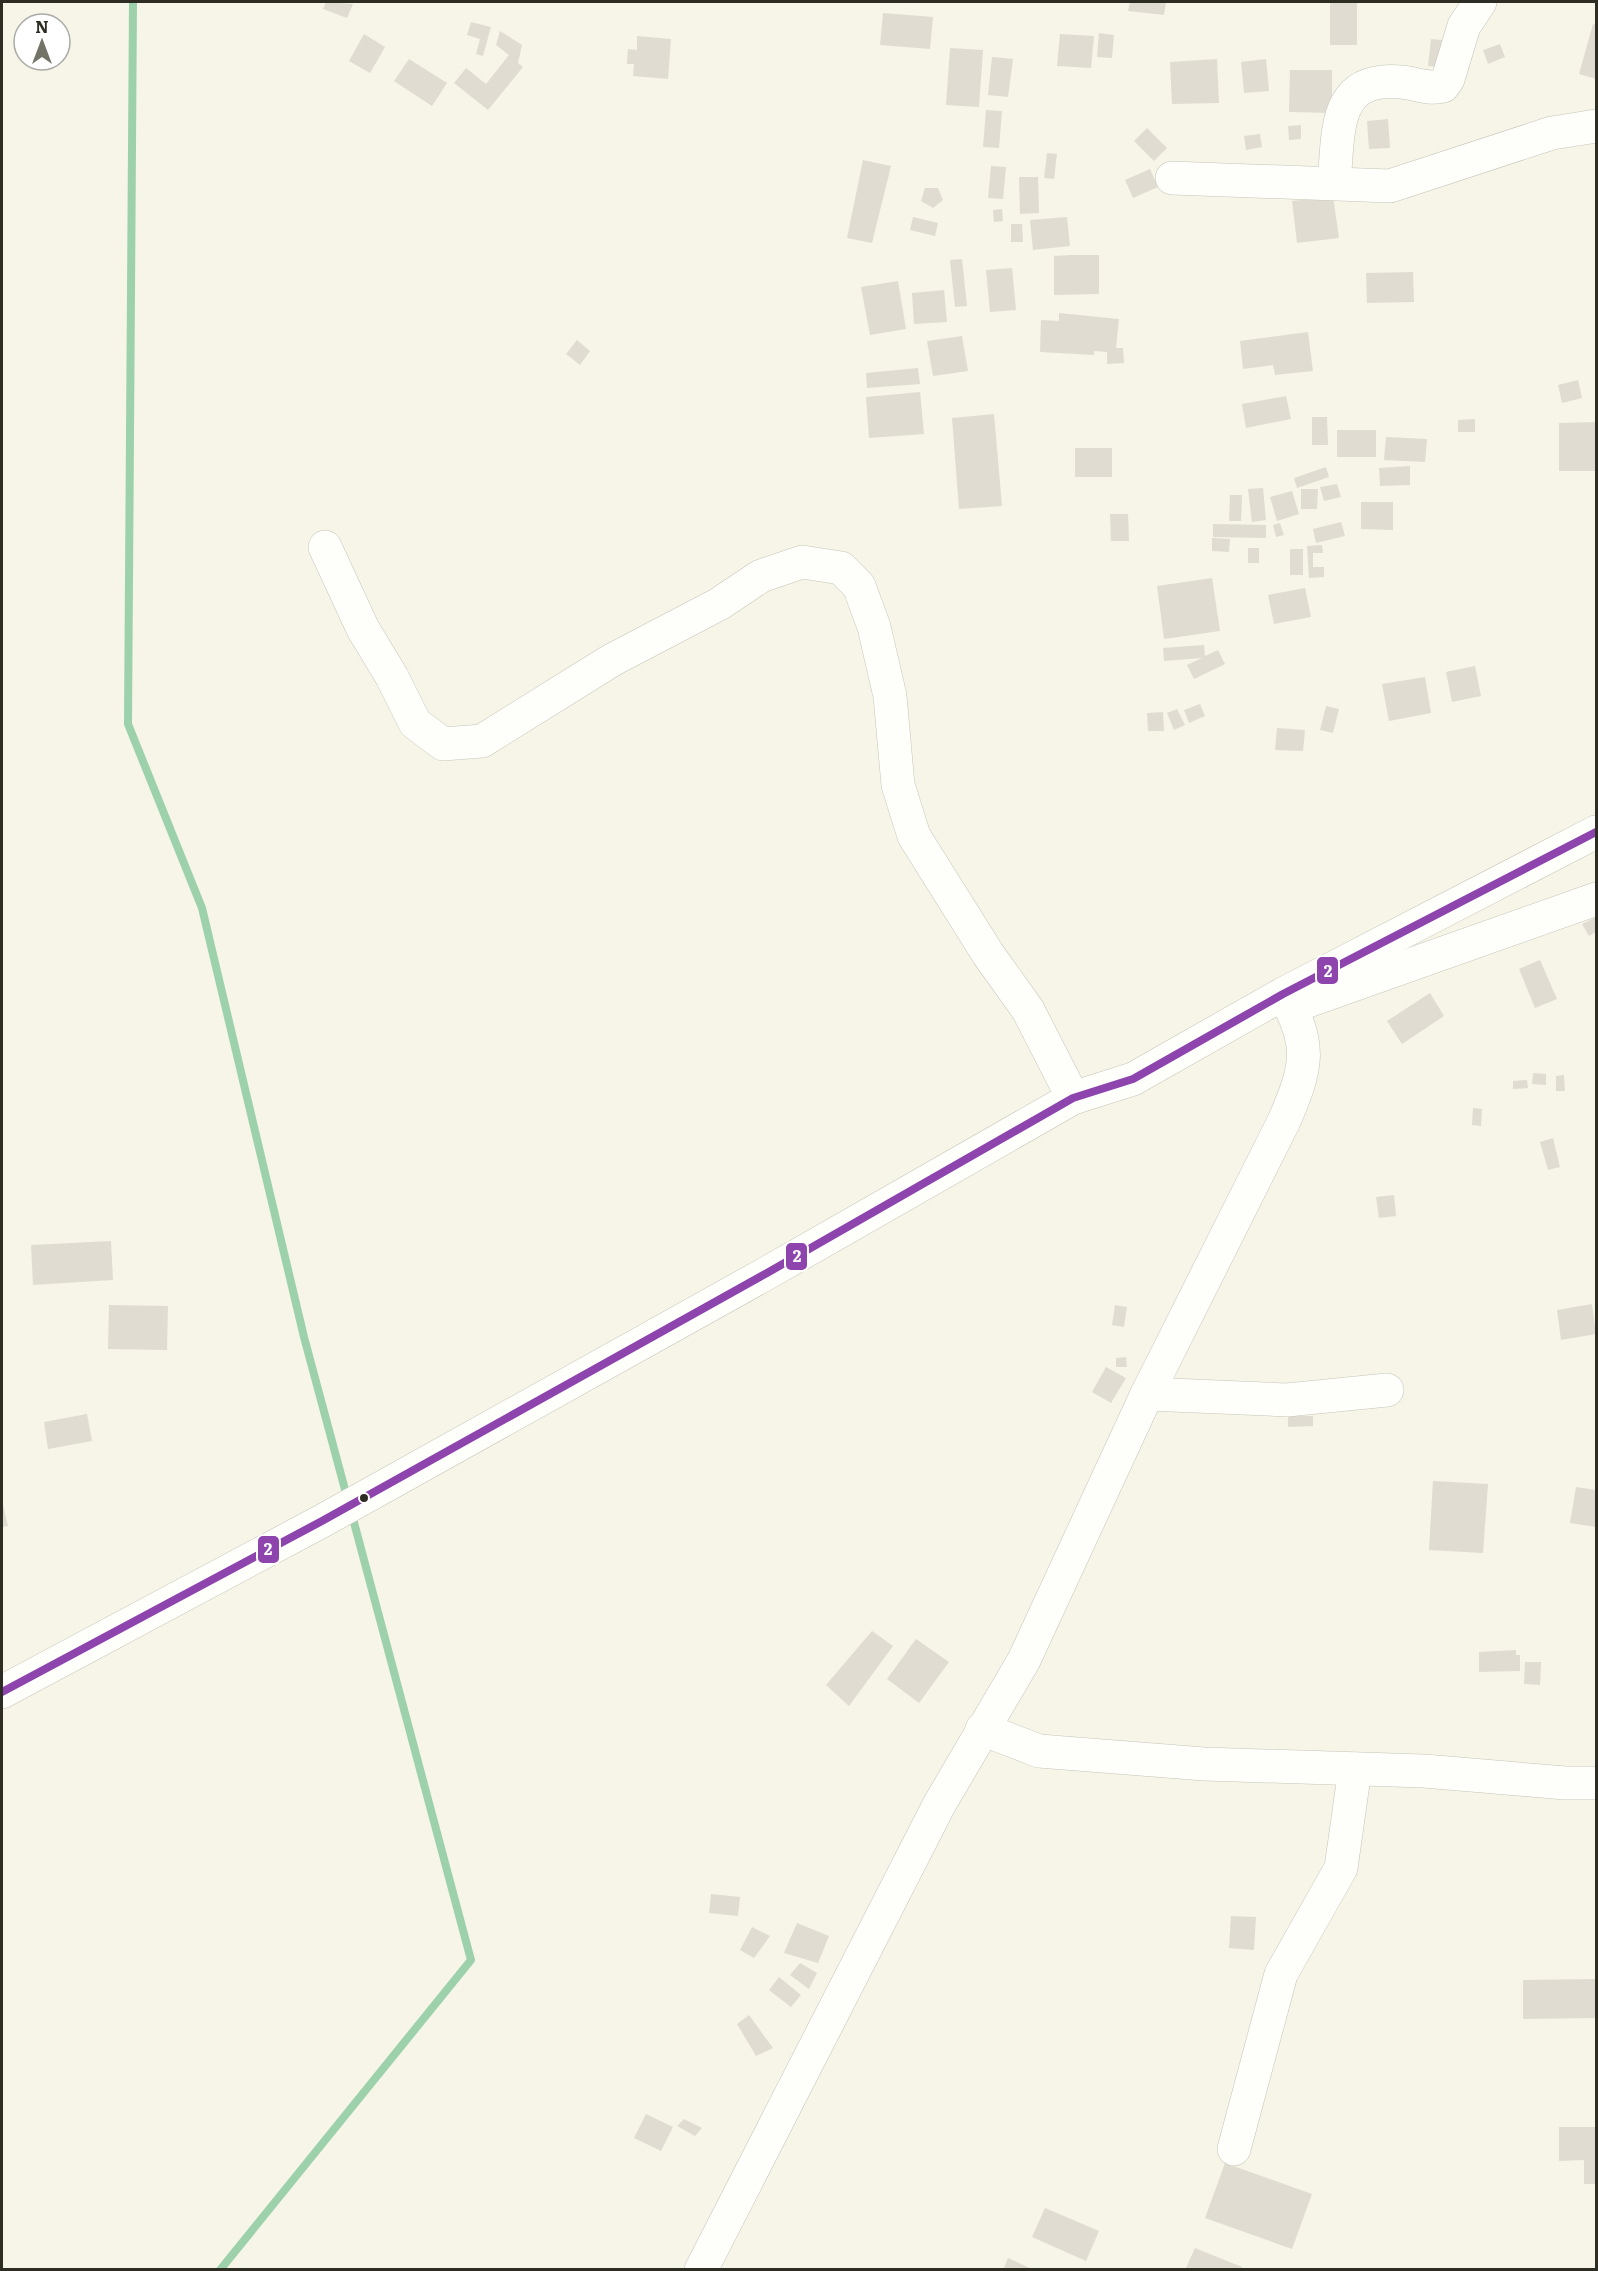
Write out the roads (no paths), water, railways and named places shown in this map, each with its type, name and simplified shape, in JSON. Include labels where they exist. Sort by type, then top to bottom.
[{"type":"main road","points":[[1334,183],[1342,115],[1352,94],[1363,85],[1383,81],[1429,87],[1443,86],[1448,79],[1464,26],[1480,2]]},
{"type":"main road","points":[[1172,178],[1390,186],[1552,133],[1596,126]]},
{"type":"main road","points":[[325,547],[363,629],[392,676],[415,723],[443,744],[482,741],[612,660],[719,604],[761,576],[802,562],[841,568],[859,586],[874,627],[890,696],[898,785],[914,836],[988,954],[1028,1010],[1073,1098]]},
{"type":"main road","points":[[2,1692],[322,1521],[405,1472],[767,1273],[1073,1098],[1132,1079],[1287,1001],[1596,832]]},
{"type":"main road","points":[[1287,1001],[1596,899]]},
{"type":"main road","points":[[701,2270],[939,1805],[1024,1660],[1147,1394],[1284,1121],[1303,1075],[1305,1058],[1287,1001]]},
{"type":"main road","points":[[1147,1394],[1287,1400],[1387,1390]]},
{"type":"main road","points":[[982,1729],[1039,1751],[1204,1764],[1355,1769],[1596,1783]]},
{"type":"main road","points":[[1234,2149],[1281,1974],[1341,1868],[1355,1769]]},
{"type":"waterway","points":[[133,2],[128,724],[202,908],[304,1337],[347,1497]]},
{"type":"waterway","points":[[220,2270],[471,1960],[352,1515]]}]
